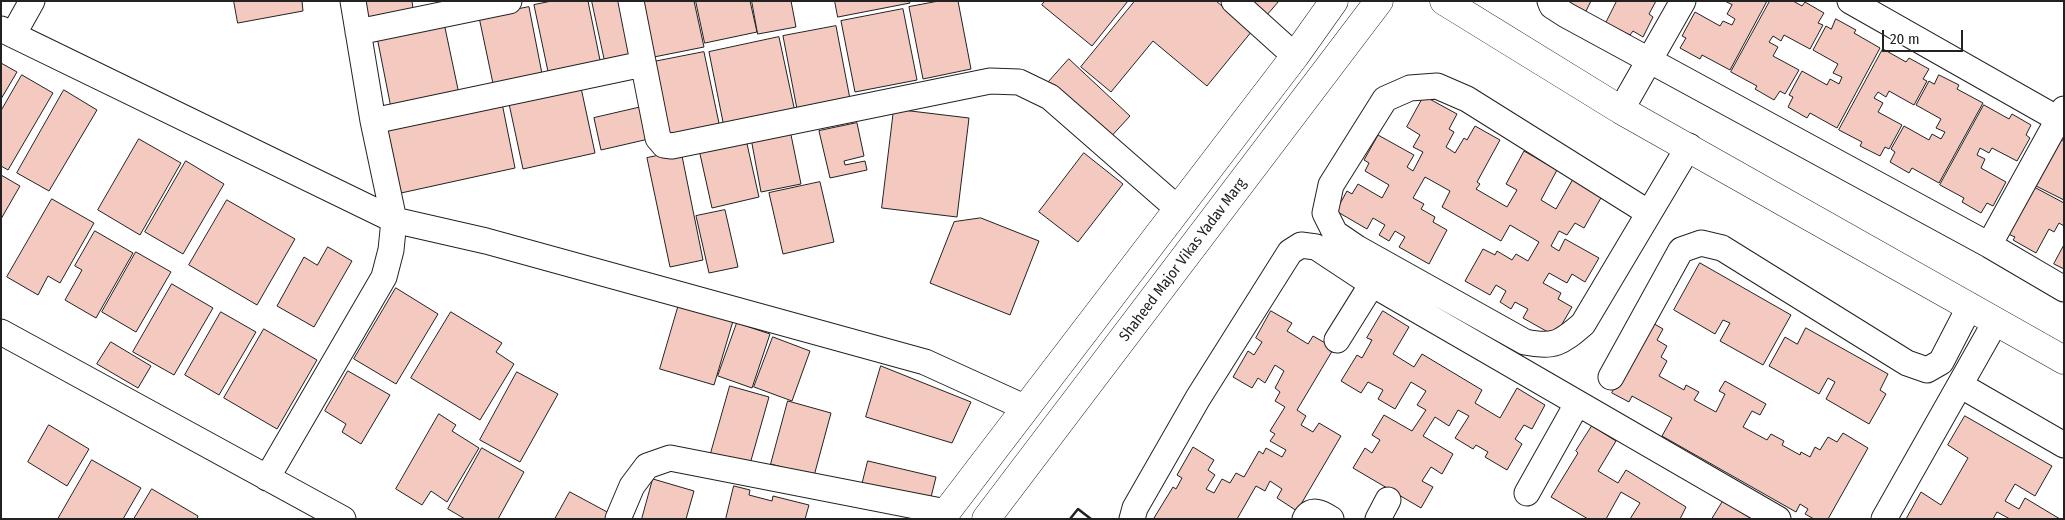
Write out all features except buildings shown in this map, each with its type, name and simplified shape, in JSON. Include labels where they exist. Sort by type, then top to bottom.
[{"type":"main road","points":[[944,516],[1177,208],[1295,56],[1334,1]]},
{"type":"main road","name":"Shaheed Major Vikas Yadav Marg","points":[[986,519],[1379,1]]},
{"type":"main road","points":[[1444,1],[1621,110],[1689,146],[2064,360]]},
{"type":"street","points":[[32,1],[7,32],[394,220],[486,241],[925,362],[1026,408]]},
{"type":"street","points":[[267,478],[384,277],[394,220],[373,121],[353,1]]},
{"type":"street","points":[[358,32],[509,1]]},
{"type":"street","points":[[631,1],[658,138],[664,144],[672,146],[990,81],[1019,82],[1050,97],[1177,208]]},
{"type":"street","points":[[1234,1],[1295,56]]},
{"type":"street","points":[[1550,1],[1552,6],[1566,15],[1989,245],[2064,288]]},
{"type":"street","points":[[1621,110],[1683,1]]},
{"type":"street","points":[[1850,1],[2061,114],[1989,245]]},
{"type":"street","points":[[373,121],[642,64]]},
{"type":"street","points":[[1649,214],[1466,99],[1438,86],[1410,88],[1385,99],[1331,185],[1325,213],[1335,233],[1356,248],[1525,342],[1545,346],[1566,339],[1583,324],[1649,214],[1689,146]]},
{"type":"street","points":[[1612,377],[1681,250],[1702,243],[1722,248],[1907,363],[1927,370],[1941,362],[1970,306]]},
{"type":"street","points":[[1132,519],[1135,508],[1198,398],[1290,252],[1301,244],[1316,247],[1372,284],[1778,519]]},
{"type":"street","points":[[1337,340],[1372,284]]},
{"type":"street","points":[[1884,519],[1996,321]]},
{"type":"street","points":[[1,332],[343,519]]},
{"type":"street","points":[[1960,385],[2064,445]]},
{"type":"street","points":[[1527,493],[1577,404]]},
{"type":"street","points":[[618,519],[632,486],[647,466],[670,458],[944,516]]},
{"type":"street","points":[[1305,519],[1307,515],[1314,512],[1323,513],[1331,519]]},
{"type":"wall","points":[[1070,519],[1078,509],[1091,519]]}]
